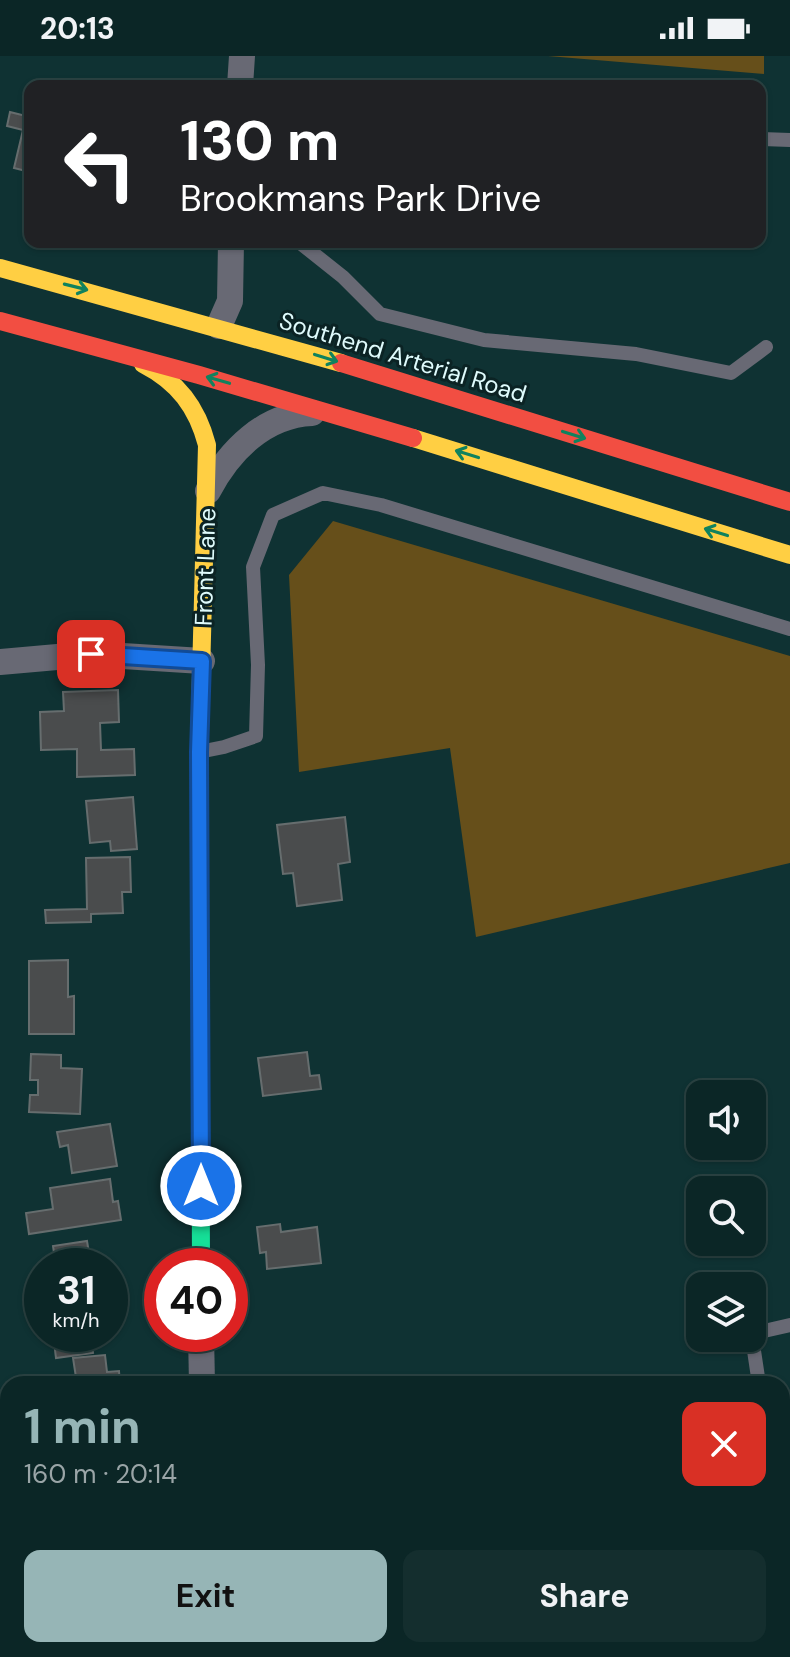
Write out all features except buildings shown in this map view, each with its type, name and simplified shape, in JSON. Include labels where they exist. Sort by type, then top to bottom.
[{"type":"main road","name":"Southend Arterial Road","points":[[0,268],[219,326],[790,502]]},
{"type":"main road","points":[[0,321],[332,412],[790,555]]},
{"type":"main road","name":"Front Lane","points":[[113,350],[162,373],[188,397],[197,412],[205,437],[208,492],[199,752],[201,1248]]},
{"type":"street","points":[[240,80],[242,56]]},
{"type":"street","points":[[219,326],[230,301],[231,248]]},
{"type":"street","name":"Front Lane","points":[[208,492],[219,469],[236,448],[257,432],[293,417],[332,412]]},
{"type":"street","points":[[0,662],[91,654],[202,661]]},
{"type":"street","points":[[201,1352],[202,1376]]},
{"type":"lane","points":[[766,139],[790,140]]},
{"type":"lane","points":[[307,248],[343,277],[380,314],[484,340],[636,354],[731,373],[766,347]]},
{"type":"lane","points":[[199,752],[256,736],[258,665],[253,567],[273,515],[323,493],[381,505],[790,629]]},
{"type":"lane","points":[[758,1376],[753,1344],[764,1331],[790,1325]]},
{"type":"shaded area","points":[[548,56],[764,56],[764,74]]},
{"type":"shaded area","points":[[333,521],[790,656],[790,863],[476,937],[450,748],[299,772],[289,575]]},
{"type":"traffic: fast","points":[[200,982],[201,1248]]},
{"type":"traffic: slow","points":[[0,268],[341,363]]},
{"type":"traffic: slow","points":[[143,364],[166,379],[192,407],[207,445],[199,752],[200,982]]},
{"type":"traffic: slow","points":[[413,438],[790,555]]},
{"type":"traffic: jam","points":[[0,321],[413,438]]},
{"type":"traffic: jam","points":[[341,363],[790,502]]},
{"type":"route","points":[[91,654],[202,661],[199,752],[201,1186]]}]
